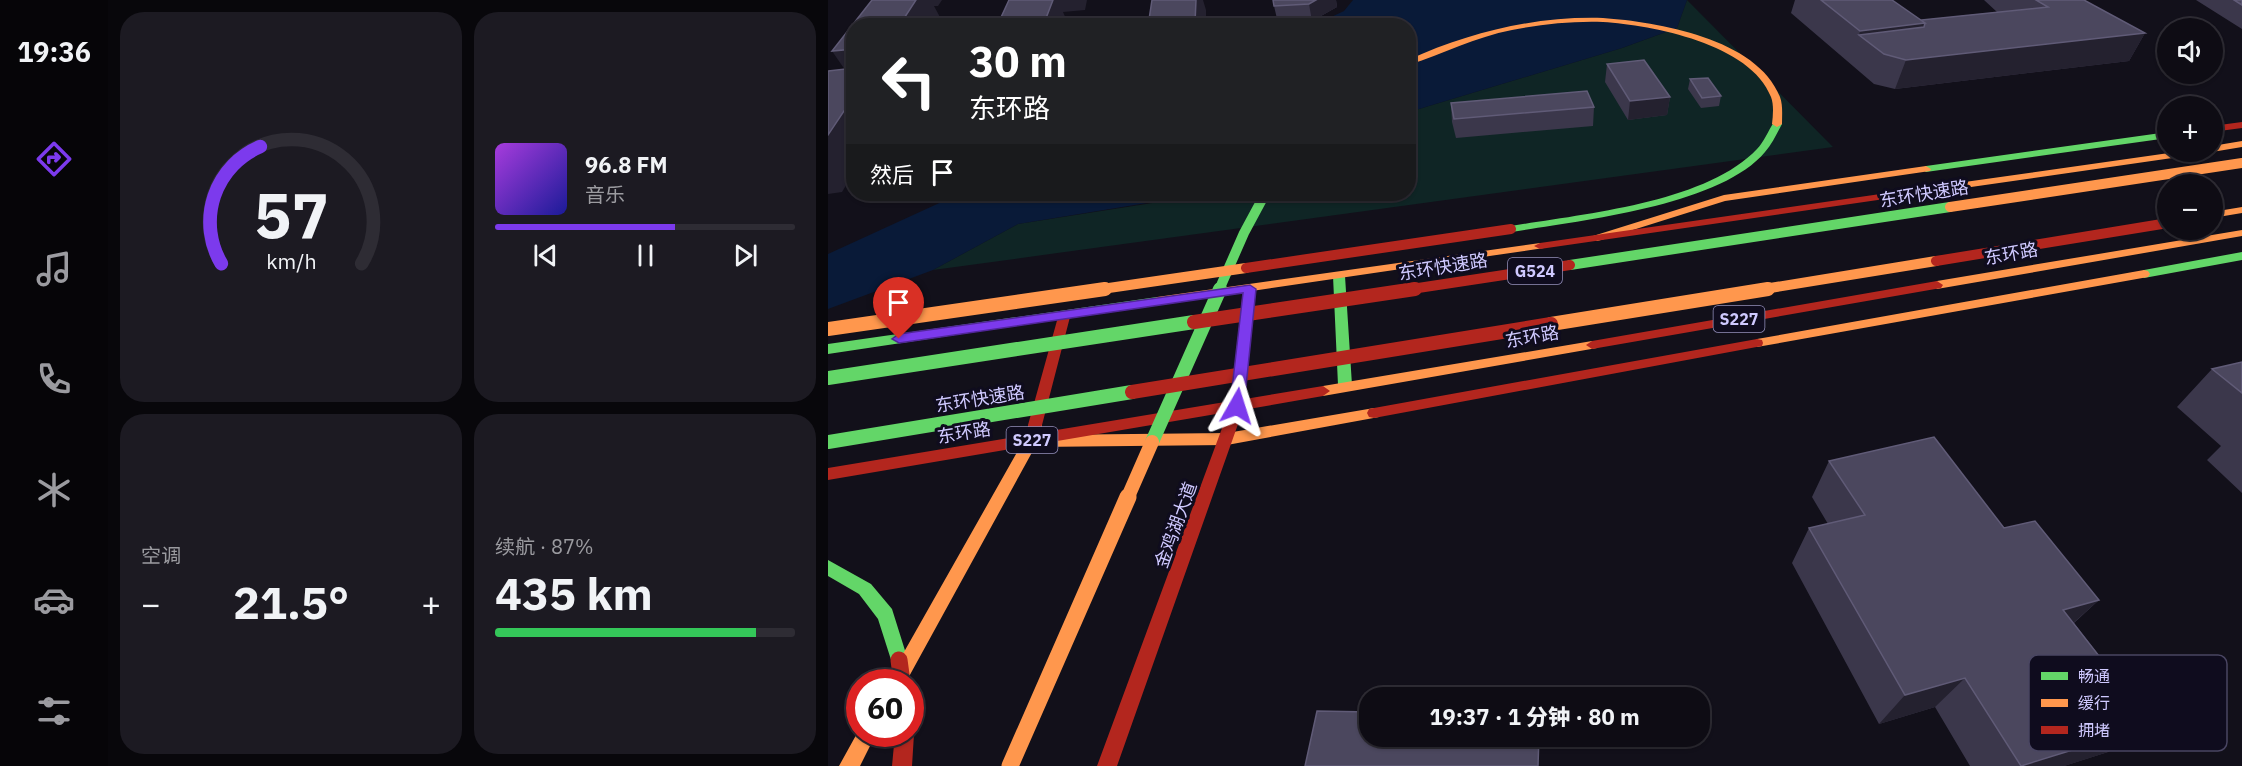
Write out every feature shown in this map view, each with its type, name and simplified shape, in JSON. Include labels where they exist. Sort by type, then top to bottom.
[{"type":"main road","points":[[828,329],[1511,229],[1642,205],[1700,189],[1739,170],[1764,148],[1774,132],[1777,119],[1776,104],[1771,91],[1764,80],[1746,62],[1725,49],[1697,37],[1641,24],[1582,20],[1536,23],[1472,38],[1416,60]]},
{"type":"main road","points":[[1597,238],[1724,198],[2157,137]]},
{"type":"main road","points":[[2223,147],[2242,144]]},
{"type":"main road","points":[[828,349],[2157,157]]},
{"type":"main road","name":"东环快速路","points":[[828,378],[2242,163]]},
{"type":"main road","points":[[1010,766],[1244,233],[1261,201]]},
{"type":"main road","points":[[2223,213],[2242,210]]},
{"type":"main road","name":"东环快速路","points":[[828,442],[2157,225]]},
{"type":"main road","name":"东环路","points":[[828,474],[2242,233]]},
{"type":"main road","points":[[1031,441],[1227,439],[2242,256]]},
{"type":"main road","points":[[1339,276],[1345,387]]},
{"type":"main road","name":"金鸡湖大道","points":[[1107,766],[1227,439],[1237,406],[1250,289]]},
{"type":"main road","points":[[903,669],[1031,441],[1065,315]]},
{"type":"main road","points":[[828,567],[865,589],[886,615],[900,669]]},
{"type":"main road","points":[[849,766],[860,747]]},
{"type":"main road","points":[[902,766],[903,747]]},
{"type":"green space","points":[[1687,0],[1833,147],[933,270],[1018,224],[1165,201],[1416,201],[1416,110],[1622,48],[1677,28]]},
{"type":"water","points":[[1353,0],[1687,0],[1677,28],[1622,48],[1416,110],[1416,18],[1329,18],[1344,11]]},
{"type":"water","points":[[944,201],[1159,201],[1018,224],[933,270],[828,309],[828,254]]},
{"type":"building","points":[[872,0],[916,0],[904,18],[858,18]]},
{"type":"building","points":[[1009,0],[1053,0],[1046,18],[1001,18]]},
{"type":"building","points":[[1152,0],[1196,0],[1195,18],[1149,18]]},
{"type":"building","points":[[1273,0],[1316,0],[1309,4],[1274,6]]},
{"type":"building","points":[[1821,0],[1892,0],[1925,23],[1860,31]]},
{"type":"building","points":[[2036,0],[2084,0],[2145,33],[1906,60],[1884,54],[1859,35],[1924,27],[1925,23],[1921,20],[2048,7]]},
{"type":"building","points":[[846,33],[846,50],[832,51]]},
{"type":"building","points":[[1644,60],[1670,97],[1630,101],[1607,64]]},
{"type":"building","points":[[846,69],[846,108],[828,135],[828,71]]},
{"type":"building","points":[[1708,78],[1721,96],[1702,98],[1690,79]]},
{"type":"building","points":[[1587,91],[1594,107],[1454,119],[1451,103]]},
{"type":"building","points":[[2242,362],[2242,393],[2212,369]]},
{"type":"building","points":[[1934,437],[2004,528],[2035,521],[2099,600],[2063,610],[2098,655],[2029,655],[2029,751],[2069,751],[2021,766],[1965,678],[1905,695],[1809,528],[1865,515],[1829,461]]},
{"type":"building","points":[[1317,711],[1359,712],[1359,747],[1539,747],[1538,766],[1305,766]]},
{"type":"traffic: fast","points":[[1511,229],[1620,211],[1701,188],[1735,171],[1762,150],[1777,124]]},
{"type":"traffic: fast","points":[[1926,169],[2157,137]]},
{"type":"traffic: fast","points":[[1152,442],[1244,233],[1261,201]]},
{"type":"traffic: fast","points":[[1570,265],[1950,207]]},
{"type":"traffic: fast","points":[[2144,274],[2242,256]]},
{"type":"traffic: fast","points":[[1339,276],[1345,385]]},
{"type":"traffic: fast","points":[[828,349],[1157,301]]},
{"type":"traffic: fast","points":[[828,378],[1194,322]]},
{"type":"traffic: fast","points":[[828,442],[1132,392]]},
{"type":"traffic: fast","points":[[828,567],[865,589],[886,615],[899,660]]},
{"type":"traffic: slow","points":[[1416,59],[1468,39],[1514,27],[1584,20],[1647,25],[1700,39],[1748,62],[1765,78],[1775,96],[1777,124]]},
{"type":"traffic: slow","points":[[2223,147],[2242,144]]},
{"type":"traffic: slow","points":[[1915,192],[2157,157]]},
{"type":"traffic: slow","points":[[1950,207],[2242,163]]},
{"type":"traffic: slow","points":[[1597,238],[1724,198],[1926,169]]},
{"type":"traffic: slow","points":[[2223,213],[2242,210]]},
{"type":"traffic: slow","points":[[1937,285],[2242,233]]},
{"type":"traffic: slow","points":[[1157,301],[1540,246]]},
{"type":"traffic: slow","points":[[1551,324],[1936,261]]},
{"type":"traffic: slow","points":[[828,329],[1246,268]]},
{"type":"traffic: slow","points":[[1757,343],[2144,274]]},
{"type":"traffic: slow","points":[[1323,391],[1592,345]]},
{"type":"traffic: slow","points":[[1031,441],[1227,439],[1374,413]]},
{"type":"traffic: slow","points":[[903,669],[1031,441],[1035,425]]},
{"type":"traffic: slow","points":[[1010,766],[1152,442]]},
{"type":"traffic: slow","points":[[849,766],[860,747]]},
{"type":"traffic: jam","points":[[2223,128],[2242,125]]},
{"type":"traffic: jam","points":[[1540,246],[1915,192]]},
{"type":"traffic: jam","points":[[1936,261],[2157,225]]},
{"type":"traffic: jam","points":[[1246,268],[1511,229]]},
{"type":"traffic: jam","points":[[1194,322],[1570,265]]},
{"type":"traffic: jam","points":[[1592,345],[1937,285]]},
{"type":"traffic: jam","points":[[1107,766],[1237,406],[1249,289]]},
{"type":"traffic: jam","points":[[1035,425],[1064,317]]},
{"type":"traffic: jam","points":[[1132,392],[1551,324]]},
{"type":"traffic: jam","points":[[1374,413],[1757,343]]},
{"type":"traffic: jam","points":[[828,474],[1323,391]]},
{"type":"traffic: jam","points":[[899,660],[900,669]]},
{"type":"traffic: jam","points":[[902,766],[903,747]]},
{"type":"route","points":[[899,339],[1250,289],[1237,406]]}]
